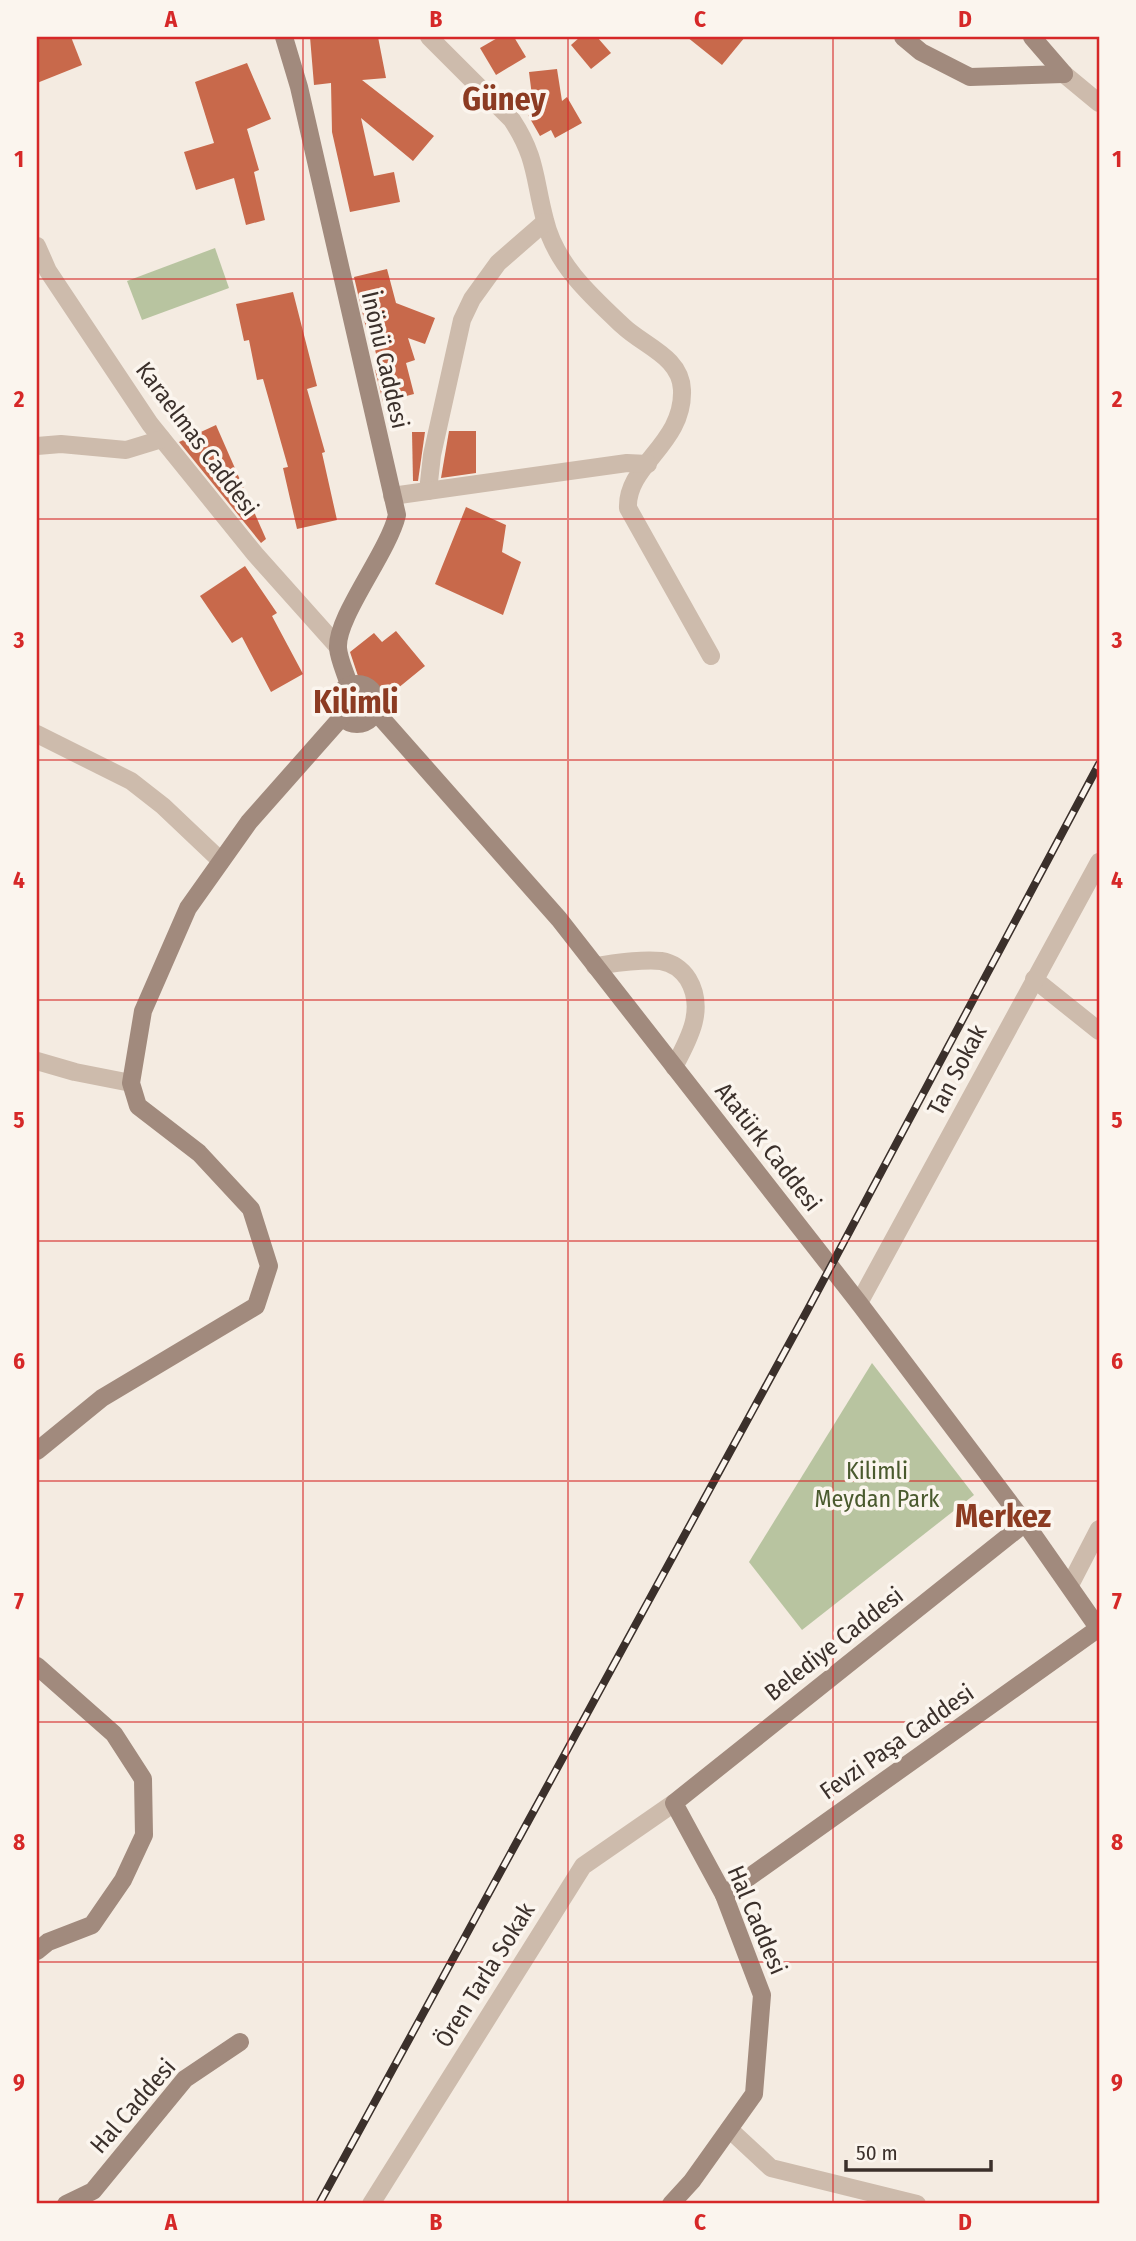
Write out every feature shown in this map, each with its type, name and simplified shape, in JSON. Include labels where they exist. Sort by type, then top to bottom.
[{"type":"main road","name":"İnönü Caddesi","points":[[284,37],[299,87],[397,515],[393,533],[347,616],[338,647]]},
{"type":"main road","points":[[903,37],[921,52],[970,77],[1064,74]]},
{"type":"main road","points":[[1032,37],[1064,74]]},
{"type":"main road","points":[[338,647],[349,685]]},
{"type":"main road","points":[[362,684],[373,691],[377,698],[376,712],[360,724],[341,718],[337,699],[349,685],[362,684]]},
{"type":"main road","name":"Atatürk Caddesi","points":[[376,712],[559,919],[859,1303],[1070,1585],[1099,1629]]},
{"type":"main road","points":[[37,1451],[102,1398],[256,1306],[269,1266],[251,1209],[199,1153],[138,1106],[131,1083],[143,1011],[188,908],[249,822],[341,718]]},
{"type":"main road","name":"Belediye Caddesi","points":[[674,1802],[1025,1524]]},
{"type":"main road","name":"Fevzi Paşa Caddesi","points":[[724,1895],[1099,1629]]},
{"type":"main road","points":[[37,1666],[114,1734],[143,1779],[144,1835],[123,1880],[92,1925],[48,1942],[37,1951]]},
{"type":"main road","name":"Hal Caddesi","points":[[671,2204],[692,2181],[754,2094],[762,1995],[724,1895],[674,1802]]},
{"type":"main road","name":"Hal Caddesi","points":[[66,2204],[93,2191],[184,2079],[240,2042]]},
{"type":"street","points":[[429,37],[512,120],[534,163],[545,222],[560,255],[588,293],[627,330],[668,360],[679,375],[682,395],[676,418],[664,443],[639,472],[629,491],[630,516],[710,656]]},
{"type":"street","points":[[1064,74],[1099,103]]},
{"type":"street","points":[[428,491],[432,455],[462,320],[472,299],[498,262],[545,222]]},
{"type":"street","name":"Karaelmas Caddesi","points":[[37,246],[42,274],[162,439],[255,554],[338,647]]},
{"type":"street","points":[[37,444],[126,450],[162,439]]},
{"type":"street","points":[[392,496],[627,463],[648,464]]},
{"type":"street","points":[[37,734],[131,780],[221,861]]},
{"type":"street","name":"Tan Sokak","points":[[859,1303],[1099,862]]},
{"type":"street","points":[[595,966],[664,961],[684,973],[690,983],[696,1009],[693,1027],[674,1067]]},
{"type":"street","points":[[1034,979],[1099,1031]]},
{"type":"street","points":[[37,1061],[131,1083]]},
{"type":"street","points":[[1070,1585],[1099,1529]]},
{"type":"street","name":"Ören Tarla Sokak","points":[[371,2204],[583,1866],[674,1802]]},
{"type":"street","points":[[729,2129],[771,2168],[918,2204]]},
{"type":"green space","points":[[215,248],[229,288],[142,320],[127,281]]},
{"type":"green space","name":"Kilimli Meydan Park","points":[[872,1363],[974,1495],[802,1630],[749,1562]]},
{"type":"building","points":[[37,37],[71,37],[82,65],[37,83]]},
{"type":"building","points":[[310,37],[378,37],[386,78],[362,80],[434,136],[413,161],[361,118],[374,176],[394,172],[400,202],[350,212],[332,132],[331,83],[314,85]]},
{"type":"building","points":[[499,37],[514,37],[526,57],[496,75],[480,48]]},
{"type":"building","points":[[580,37],[597,37],[611,53],[591,69],[571,45]]},
{"type":"building","points":[[687,37],[745,37],[722,65]]},
{"type":"building","points":[[247,63],[271,119],[247,129],[259,170],[254,172],[265,220],[246,225],[234,178],[196,190],[184,152],[214,143],[195,82]]},
{"type":"building","points":[[557,69],[562,101],[567,97],[582,123],[555,138],[551,130],[540,136],[528,115],[534,112],[529,72]]},
{"type":"building","points":[[387,269],[396,303],[435,318],[425,344],[408,338],[415,360],[406,363],[414,394],[383,402],[375,370],[380,369],[369,327],[366,328],[354,277]]},
{"type":"building","points":[[293,292],[317,386],[307,389],[325,452],[322,453],[337,520],[297,529],[283,468],[288,467],[263,379],[257,380],[249,340],[244,341],[236,304]]},
{"type":"building","points":[[216,425],[266,539],[261,543],[179,442]]},
{"type":"building","points":[[449,431],[476,431],[476,473],[441,478]]},
{"type":"building","points":[[412,432],[425,432],[418,481],[413,481]]},
{"type":"building","points":[[466,507],[506,525],[502,552],[521,562],[503,615],[435,584]]},
{"type":"building","points":[[245,566],[277,613],[272,616],[303,674],[271,692],[242,637],[232,643],[200,596]]},
{"type":"building","points":[[396,631],[425,666],[381,702],[369,703],[359,690],[360,682],[350,652],[374,633],[382,642]]},
{"type":"railway","points":[[319,2204],[807,1311],[1099,764]]},
{"type":"district","name":"Güney","points":[[504,99]]},
{"type":"district","name":"Kilimli","points":[[356,702]]},
{"type":"district","name":"Merkez","points":[[1003,1516]]}]
